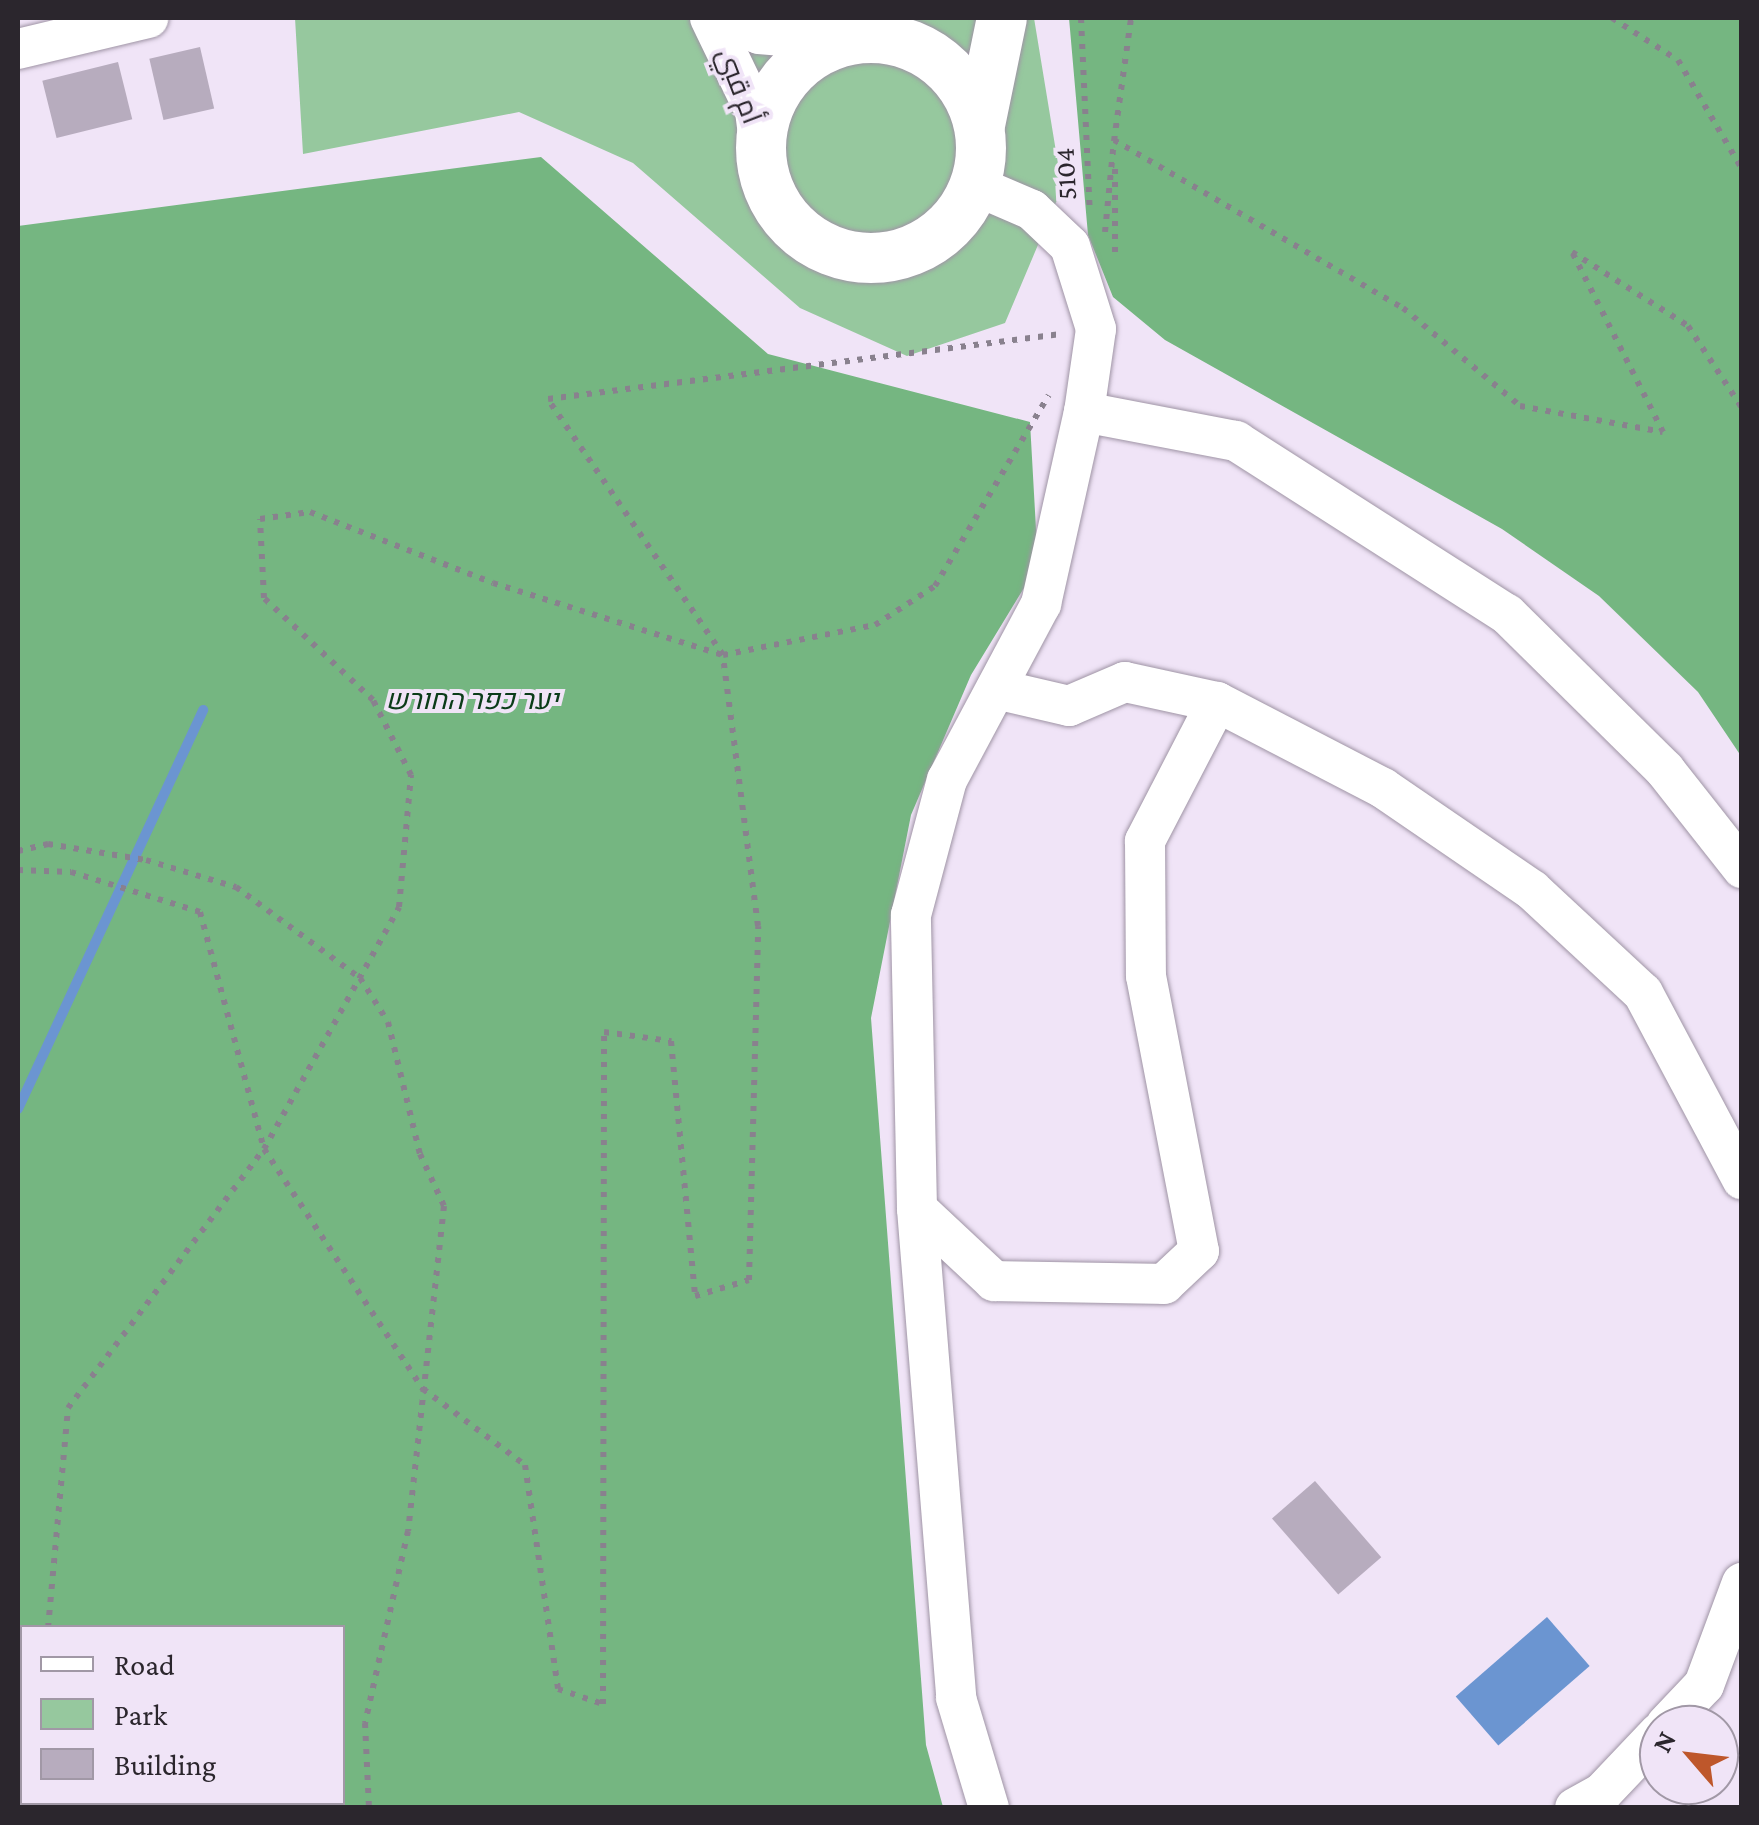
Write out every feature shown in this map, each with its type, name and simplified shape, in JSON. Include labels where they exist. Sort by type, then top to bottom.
[{"type":"street","points":[[18,48],[148,18]]},
{"type":"street","name":"أم قبي","points":[[710,18],[755,111],[760,158]]},
{"type":"street","name":"أم قبي","points":[[718,18],[759,34],[862,40],[946,18]]},
{"type":"street","points":[[980,125],[940,60],[862,40],[780,84],[760,158],[780,213],[843,256],[912,252],[945,231],[974,185],[980,125],[1002,18]]},
{"type":"street","points":[[974,185],[1032,210],[1070,246],[1096,329],[1068,401],[1041,604],[947,780],[911,915],[917,1209],[956,1698],[989,1808]]},
{"type":"street","points":[[1068,401],[1236,441],[1507,614],[1666,770],[1742,868]]},
{"type":"street","points":[[996,689],[1069,706],[1125,682],[1217,702],[1384,788],[1532,890],[1644,993],[1742,1179]]},
{"type":"street","points":[[917,1209],[994,1281],[1164,1284],[1199,1251],[1146,976],[1146,842],[1217,702]]},
{"type":"street","points":[[1685,1705],[1704,1685],[1742,1583]]},
{"type":"street","points":[[1575,1808],[1602,1793],[1639,1753]]},
{"type":"path","name":"5104","points":[[1080,18],[1091,232]]},
{"type":"path","points":[[1096,329],[1130,18]]},
{"type":"path","points":[[1612,18],[1678,60],[1742,169]]},
{"type":"path","points":[[1096,329],[1120,242],[1114,140]]},
{"type":"path","points":[[1114,140],[1403,308],[1520,406],[1663,432],[1572,252],[1688,326],[1742,408]]},
{"type":"path","points":[[18,870],[71,872],[200,912],[264,1149],[423,1388],[525,1465],[558,1689],[603,1704],[604,1032],[670,1041],[695,1296],[749,1280],[758,926],[723,655],[548,399],[1096,329]]},
{"type":"path","points":[[48,1625],[68,1408],[264,1149],[400,907],[411,776],[373,700],[264,598],[260,519],[310,512],[493,583],[723,655],[875,626],[935,586],[1068,401]]},
{"type":"path","points":[[18,851],[48,844],[146,860],[236,887],[360,978],[388,1022],[420,1154],[444,1206],[408,1532],[365,1723],[369,1808]]},
{"type":"green space","points":[[295,18],[1034,18],[1062,188],[1005,323],[907,356],[800,308],[633,163],[519,112],[303,154]]},
{"type":"green space","points":[[1069,18],[1741,18],[1741,756],[1698,692],[1599,596],[1502,529],[1165,340],[1113,297],[1088,235]]},
{"type":"green space","name":"יער כפר החורש","points":[[541,157],[768,354],[1030,422],[1038,565],[971,675],[911,815],[871,1018],[926,1745],[943,1807],[18,1807],[18,226]]},
{"type":"water","points":[[1547,1617],[1590,1666],[1498,1745],[1456,1696]]},
{"type":"building","points":[[200,47],[214,108],[164,120],[149,59]]},
{"type":"building","points":[[118,62],[132,119],[57,138],[42,81]]},
{"type":"building","points":[[1315,1481],[1381,1557],[1338,1595],[1272,1518]]},
{"type":"waterway","points":[[18,1109],[203,710]]}]
